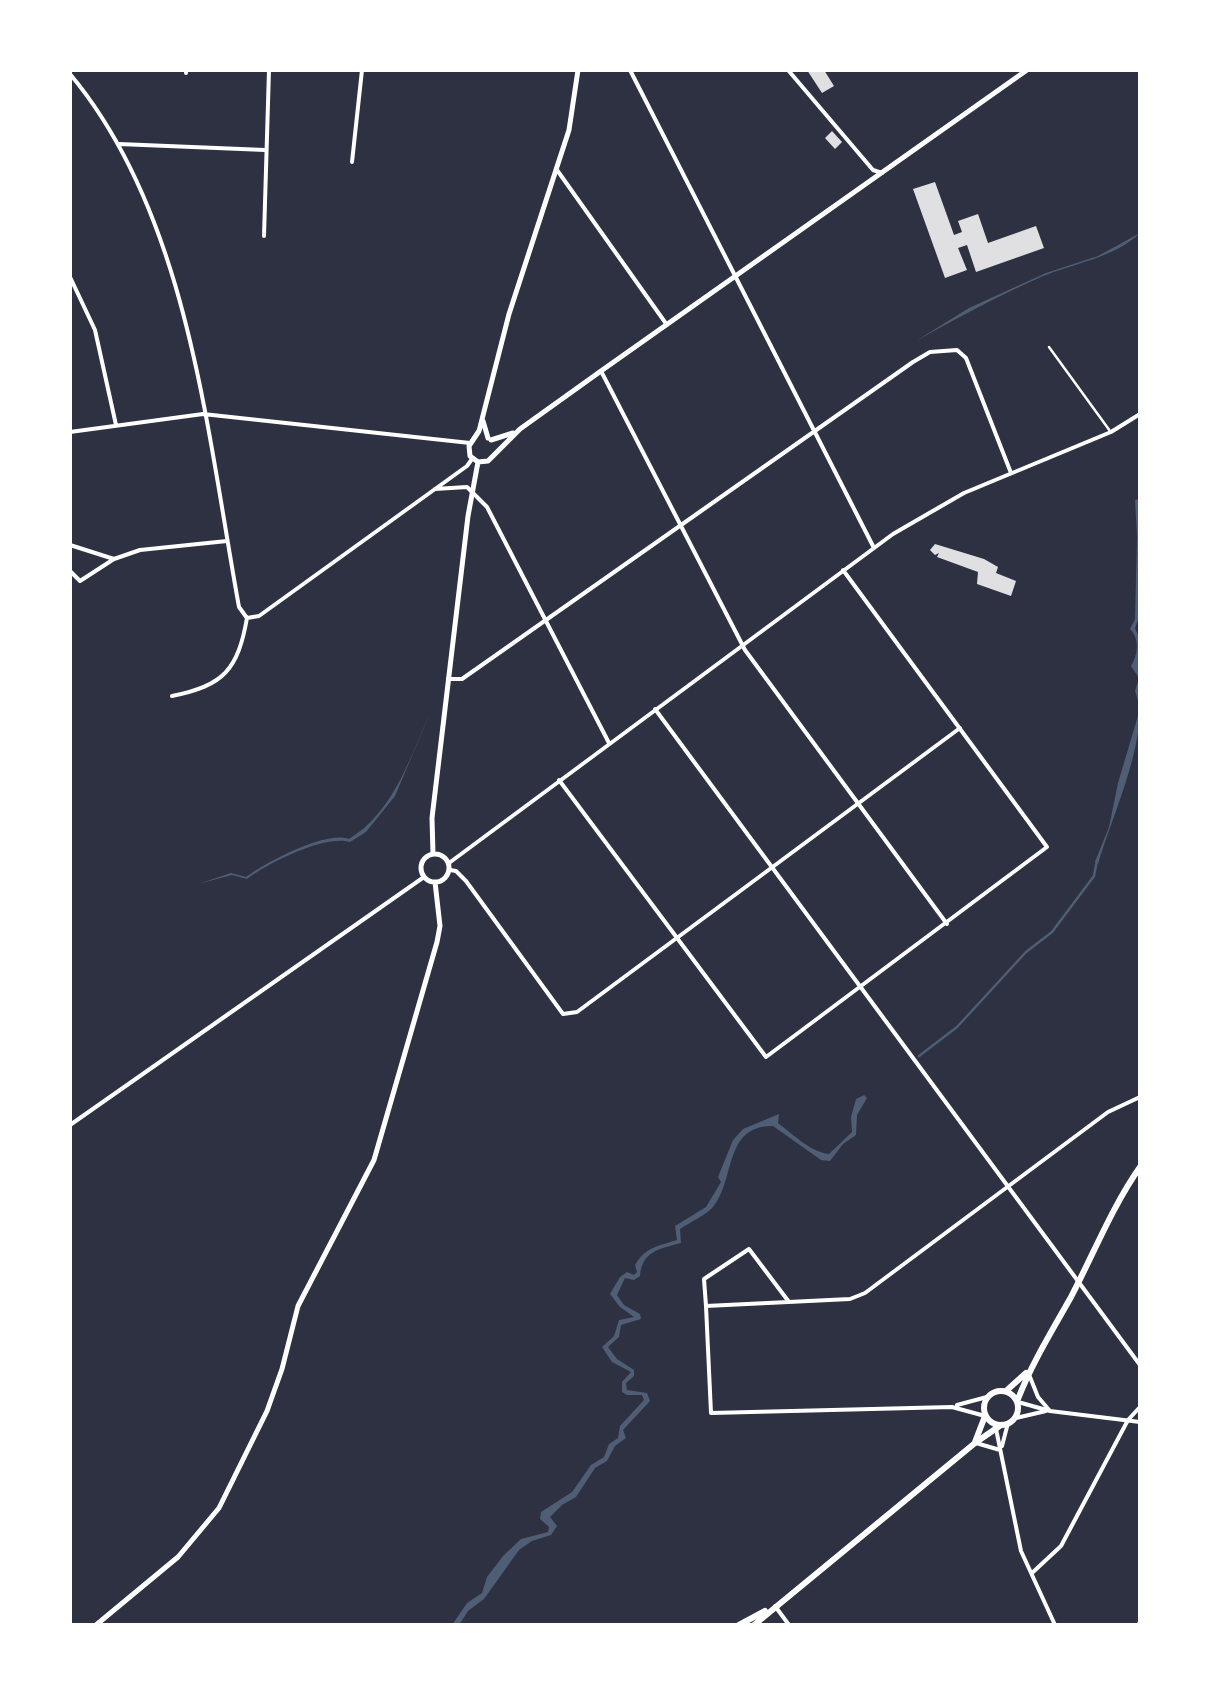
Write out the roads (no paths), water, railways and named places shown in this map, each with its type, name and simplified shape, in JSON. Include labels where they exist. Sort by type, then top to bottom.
[{"type":"main road","points":[[754,1625],[974,1443],[1003,1424],[1125,1188],[1140,1167]]},
{"type":"main road","points":[[974,1443],[985,1416],[986,1397],[1005,1391],[1029,1370]]},
{"type":"main road","points":[[1005,1391],[1018,1401]]},
{"type":"main road","points":[[985,1416],[1003,1424]]},
{"type":"main road","points":[[739,1625],[775,1606]]},
{"type":"street","points":[[264,236],[269,70]]},
{"type":"street","points":[[352,162],[362,70]]},
{"type":"street","points":[[433,854],[432,818],[475,460],[468,449],[482,418],[509,314],[558,170],[578,70]]},
{"type":"street","points":[[630,70],[874,548]]},
{"type":"street","points":[[788,70],[873,170],[882,173]]},
{"type":"street","points":[[247,618],[259,616],[475,460],[488,461],[520,430],[601,371],[1027,70]]},
{"type":"street","points":[[70,74],[118,144],[167,253],[240,607],[247,618],[239,653],[221,678],[203,690],[172,696]]},
{"type":"street","points":[[118,144],[264,150]]},
{"type":"street","points":[[558,170],[667,326]]},
{"type":"street","points":[[70,278],[95,330],[116,426]]},
{"type":"street","points":[[448,679],[462,679],[930,352],[956,350],[963,355],[1012,473]]},
{"type":"street","points":[[601,371],[742,644],[947,924]]},
{"type":"street","points":[[70,432],[203,414],[472,440],[520,430]]},
{"type":"street","points":[[424,877],[434,882],[443,880],[449,867],[559,780],[874,548],[950,500],[1111,432],[1140,414]]},
{"type":"street","points":[[482,418],[494,453]]},
{"type":"street","points":[[435,489],[466,487],[487,508],[609,743]]},
{"type":"street","points":[[70,571],[80,581],[114,559],[156,548],[227,541]]},
{"type":"street","points":[[70,544],[114,559]]},
{"type":"street","points":[[559,780],[766,1058],[1047,846],[844,570]]},
{"type":"street","points":[[654,709],[1140,1365]]},
{"type":"street","points":[[424,877],[423,862],[433,854],[441,855],[466,881],[563,1014],[577,1012],[960,728]]},
{"type":"street","points":[[70,1125],[424,877]]},
{"type":"street","points":[[96,1625],[178,1556],[200,1532],[219,1508],[267,1412],[298,1306],[374,1160],[437,942],[440,926],[434,882]]},
{"type":"street","points":[[706,1306],[850,1300],[866,1293],[1108,1112],[1140,1097]]},
{"type":"street","points":[[789,1302],[749,1248],[704,1280],[711,1413],[952,1407],[986,1397]]},
{"type":"street","points":[[1029,1370],[1038,1397],[1050,1411]]},
{"type":"street","points":[[1018,1401],[1050,1411],[1140,1422]]},
{"type":"street","points":[[952,1407],[985,1416]]},
{"type":"street","points":[[1030,1574],[1062,1546],[1128,1420],[1140,1407]]},
{"type":"street","points":[[1003,1424],[1050,1411]]},
{"type":"street","points":[[1003,1424],[1000,1450],[1009,1504],[1030,1574],[1055,1625]]},
{"type":"street","points":[[1000,1450],[1003,1424]]},
{"type":"street","points":[[974,1443],[1000,1450]]},
{"type":"street","points":[[775,1606],[789,1625]]},
{"type":"lane","points":[[1049,348],[1111,432]]},
{"type":"water","points":[[1140,233],[1118,248],[1093,259],[1025,284],[916,341],[969,308],[1046,273],[1098,256]]},
{"type":"water","points":[[1140,499],[1139,618],[1135,628],[1140,639],[1140,707],[1135,691],[1139,678],[1131,666],[1137,642],[1130,629],[1135,619],[1135,500]]},
{"type":"water","points":[[1140,709],[1130,767],[1098,864],[1095,862],[1109,827]]},
{"type":"water","points":[[431,711],[395,796],[366,832],[350,842],[327,842],[297,851],[247,879],[232,875],[198,884],[231,873],[246,877],[297,849],[326,839],[349,839],[365,828],[399,782]]},
{"type":"water","points":[[864,1095],[867,1098],[857,1115],[856,1135],[830,1161],[821,1160],[773,1126],[757,1128],[746,1135],[738,1144],[713,1207],[680,1229],[681,1243],[653,1252],[644,1261],[640,1276],[634,1280],[625,1278],[617,1295],[641,1319],[621,1325],[619,1337],[608,1347],[617,1359],[634,1370],[634,1376],[626,1383],[627,1390],[647,1393],[650,1401],[623,1430],[626,1438],[615,1446],[607,1461],[595,1468],[576,1497],[550,1517],[557,1526],[551,1535],[519,1550],[484,1599],[468,1611],[459,1625],[452,1625],[467,1603],[482,1593],[487,1577],[503,1556],[521,1539],[548,1532],[549,1527],[540,1519],[541,1512],[572,1492],[591,1465],[604,1457],[609,1444],[618,1438],[620,1426],[644,1400],[642,1395],[622,1392],[622,1382],[631,1372],[612,1362],[602,1347],[614,1336],[619,1320],[634,1317],[610,1294],[620,1277],[627,1272],[634,1275],[635,1265],[648,1251],[677,1240],[675,1226],[706,1207],[721,1182],[718,1177],[733,1140],[743,1129],[779,1114],[778,1123],[808,1146],[829,1154],[852,1132],[856,1099]]},
{"type":"waterway","points":[[919,1056],[957,1027],[1026,952],[1052,932],[1094,876],[1097,860]]}]
